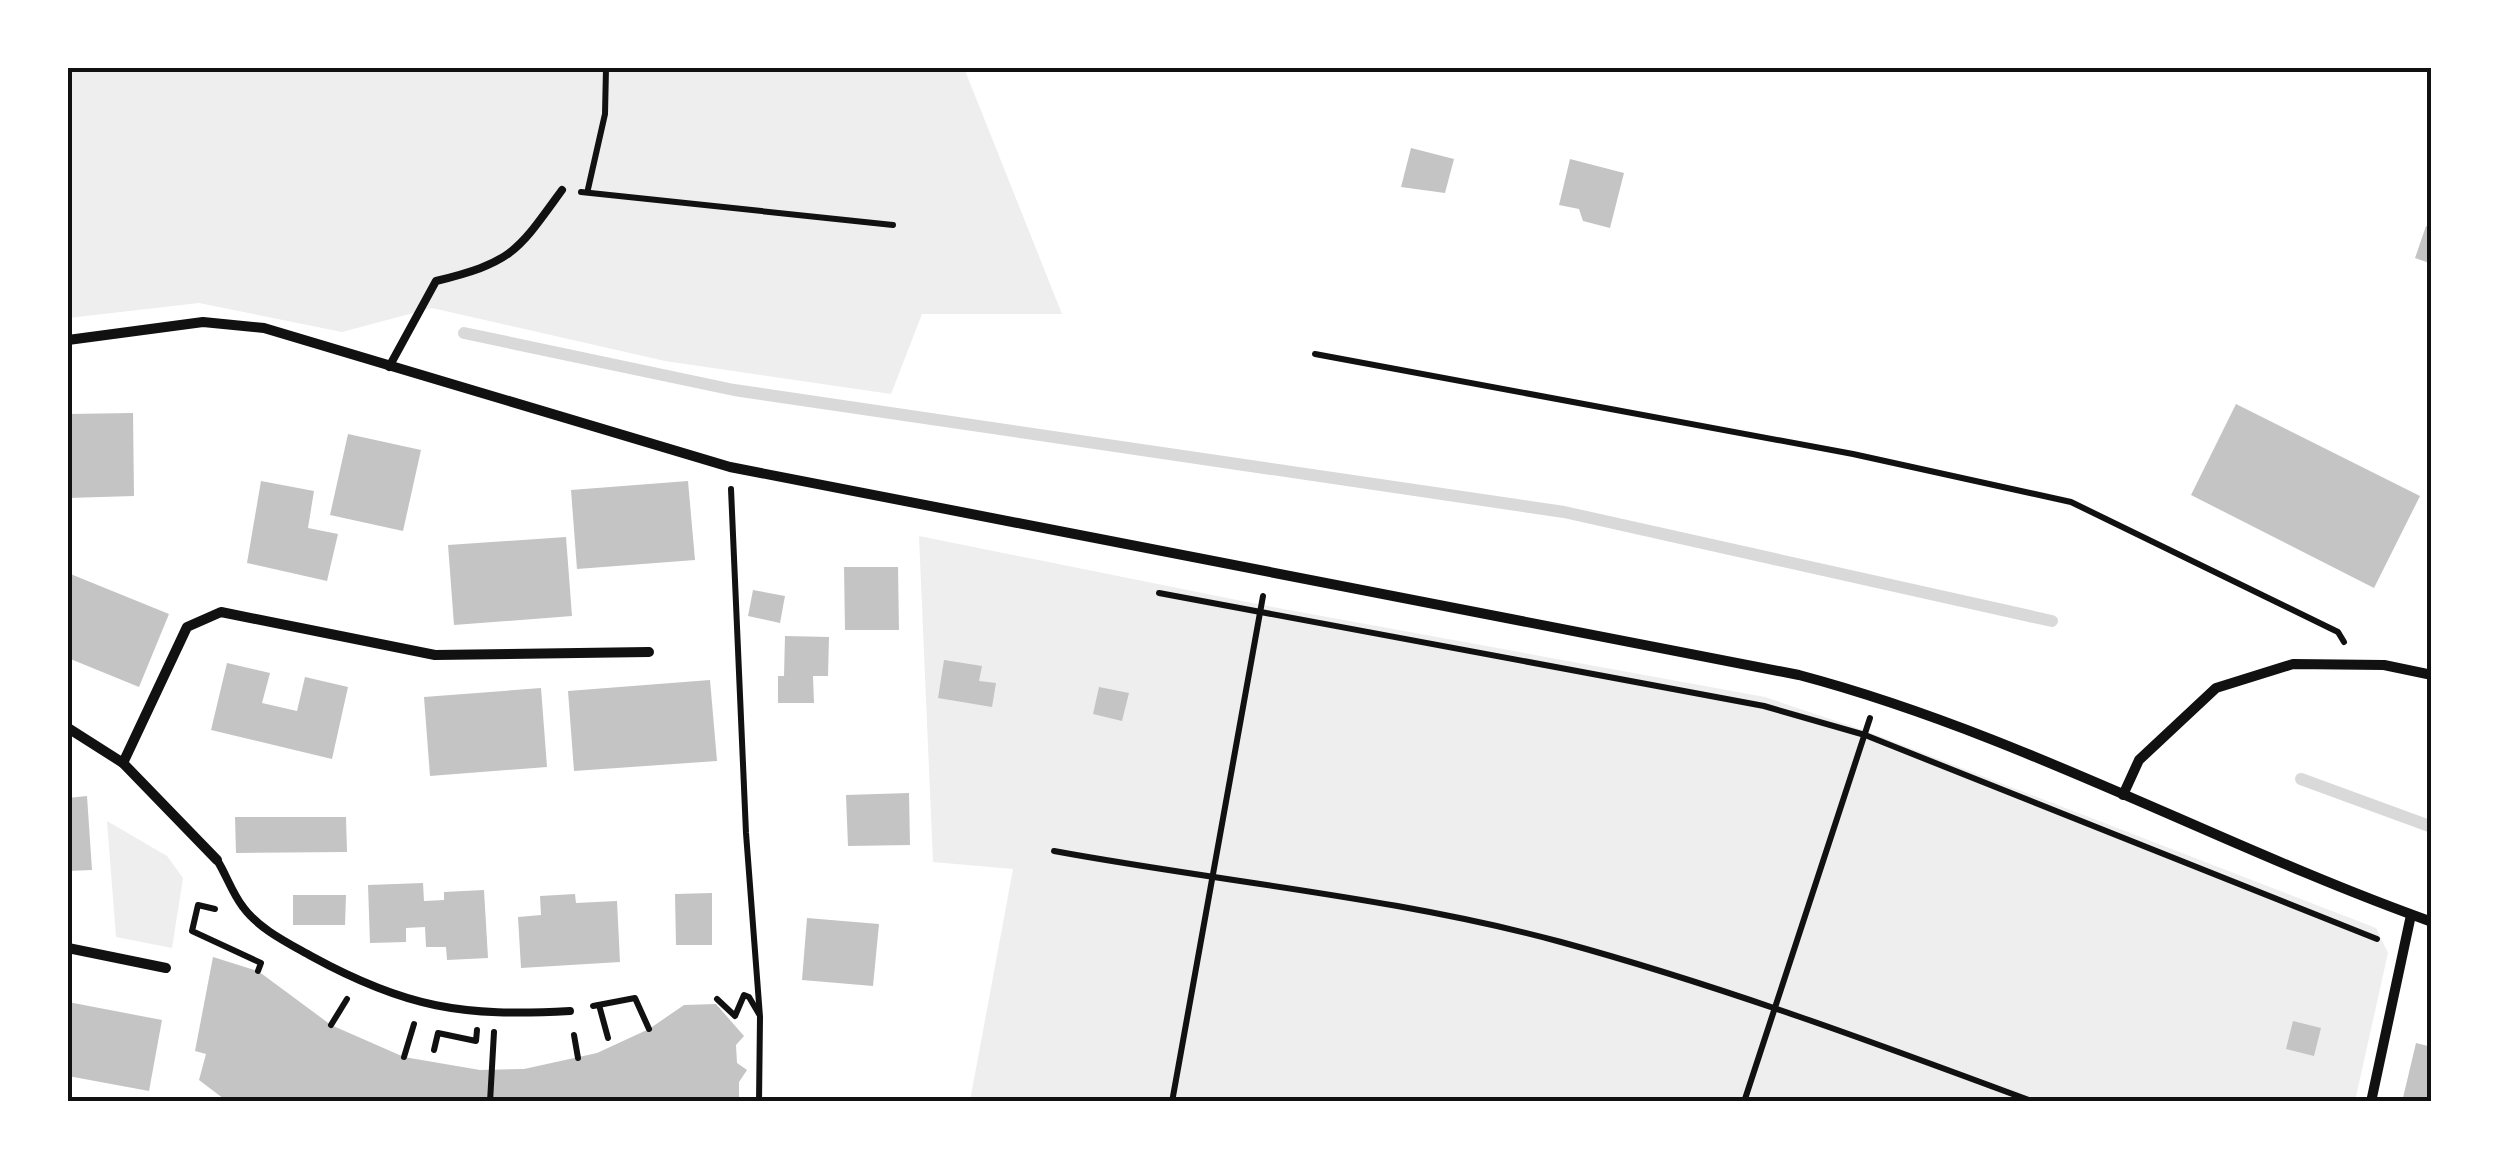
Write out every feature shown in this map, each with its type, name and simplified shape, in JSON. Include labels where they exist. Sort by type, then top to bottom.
[{"type":"street","points":[[68,340],[203,322],[264,328],[730,468],[1742,664],[1877,696],[2432,922]]},
{"type":"street","points":[[123,762],[186,627],[221,612],[435,655],[649,652]]},
{"type":"street","points":[[2123,795],[2139,760],[2216,688],[2293,664],[2384,665],[2432,675]]},
{"type":"street","points":[[68,728],[123,762],[217,860]]},
{"type":"street","points":[[2372,1102],[2411,915]]},
{"type":"street","points":[[68,948],[166,968]]},
{"type":"lane","points":[[389,368],[436,281],[471,272],[516,253],[562,190]]},
{"type":"lane","points":[[217,860],[243,908],[279,938],[358,980],[420,1003],[480,1014],[570,1011]]},
{"type":"path","points":[[587,193],[605,114],[606,68]]},
{"type":"path","points":[[562,190],[893,225]]},
{"type":"path","points":[[1315,354],[1853,454],[2071,502],[2338,632],[2357,665]]},
{"type":"path","points":[[730,468],[746,833],[760,1017],[760,1102]]},
{"type":"path","points":[[1172,1102],[1262,612],[1264,571]]},
{"type":"path","points":[[1159,593],[1764,706],[1865,735],[2377,939]]},
{"type":"path","points":[[1744,1102],[1877,696]]},
{"type":"path","points":[[1054,851],[1210,880],[1399,906],[1559,942],[1774,1006],[2034,1102]]},
{"type":"path","points":[[214,909],[198,905],[192,931],[262,963],[258,971]]},
{"type":"path","points":[[717,999],[735,1016],[738,1002],[749,997],[760,1017]]},
{"type":"path","points":[[570,1011],[635,998],[649,1028]]},
{"type":"path","points":[[332,1024],[345,1002]]},
{"type":"path","points":[[599,1005],[608,1038]]},
{"type":"path","points":[[404,1057],[411,1033]]},
{"type":"path","points":[[434,1050],[438,1033],[476,1042]]},
{"type":"path","points":[[490,1102],[494,1033]]},
{"type":"path","points":[[574,1036],[578,1058]]},
{"type":"shaded area","points":[[68,68],[964,68],[1062,314],[922,314],[891,394],[665,361],[432,308],[342,332],[199,303],[68,318]]},
{"type":"shaded area","points":[[919,536],[1262,605],[1765,697],[1866,731],[2376,928],[2388,953],[2355,1101],[970,1101],[1013,869],[933,862]]},
{"type":"shaded area","points":[[107,821],[167,856],[183,878],[172,948],[116,937]]},
{"type":"building","points":[[1411,148],[1454,159],[1445,193],[1401,187]]},
{"type":"building","points":[[1570,159],[1624,173],[1610,228],[1583,221],[1579,209],[1559,205]]},
{"type":"building","points":[[2426,226],[2432,228],[2432,264],[2415,258]]},
{"type":"building","points":[[2236,404],[2420,496],[2374,588],[2191,495]]},
{"type":"building","points":[[133,413],[134,496],[68,498],[68,414]]},
{"type":"building","points":[[348,434],[421,450],[403,531],[330,515]]},
{"type":"building","points":[[261,481],[314,491],[308,528],[338,534],[327,581],[247,563]]},
{"type":"building","points":[[688,481],[695,560],[577,569],[571,490]]},
{"type":"building","points":[[566,537],[572,616],[454,625],[448,545]]},
{"type":"building","points":[[844,567],[898,567],[899,630],[845,630]]},
{"type":"building","points":[[68,573],[169,614],[139,687],[68,658]]},
{"type":"building","points":[[753,590],[785,596],[780,623],[748,616]]},
{"type":"building","points":[[785,636],[829,637],[828,676],[813,676],[814,703],[778,703],[778,676],[784,676]]},
{"type":"building","points":[[944,660],[982,666],[979,681],[996,683],[992,707],[938,698]]},
{"type":"building","points":[[227,663],[270,673],[262,703],[297,711],[305,677],[348,687],[332,759],[211,730]]},
{"type":"building","points":[[710,680],[717,761],[574,771],[568,691]]},
{"type":"building","points":[[1099,687],[1129,693],[1122,721],[1093,714]]},
{"type":"building","points":[[541,688],[547,767],[430,776],[424,697]]},
{"type":"building","points":[[909,793],[910,845],[848,846],[846,795]]},
{"type":"building","points":[[87,796],[92,870],[68,871],[68,798]]},
{"type":"building","points":[[235,817],[346,817],[347,852],[236,853]]},
{"type":"building","points":[[423,883],[424,901],[444,900],[444,892],[484,890],[488,958],[447,960],[446,947],[426,947],[425,927],[406,928],[406,942],[370,943],[368,885]]},
{"type":"building","points":[[712,893],[712,945],[676,945],[675,894]]},
{"type":"building","points":[[575,894],[576,903],[617,901],[620,962],[521,968],[518,917],[541,915],[540,896]]},
{"type":"building","points":[[293,895],[346,895],[345,925],[293,925]]},
{"type":"building","points":[[807,918],[879,924],[873,986],[802,980]]},
{"type":"building","points":[[213,957],[258,971],[331,1025],[404,1057],[480,1070],[524,1069],[597,1053],[649,1029],[684,1005],[716,1004],[744,1036],[736,1045],[737,1063],[747,1070],[739,1082],[739,1102],[228,1102],[199,1080],[206,1054],[195,1051]]},
{"type":"building","points":[[68,1002],[162,1020],[149,1091],[68,1076]]},
{"type":"building","points":[[2293,1021],[2321,1028],[2314,1056],[2286,1049]]},
{"type":"building","points":[[2416,1043],[2432,1047],[2432,1102],[2402,1102]]},
{"type":"waterway","points":[[464,333],[734,390],[1564,512],[2052,621]]},
{"type":"waterway","points":[[2301,779],[2432,827]]}]
